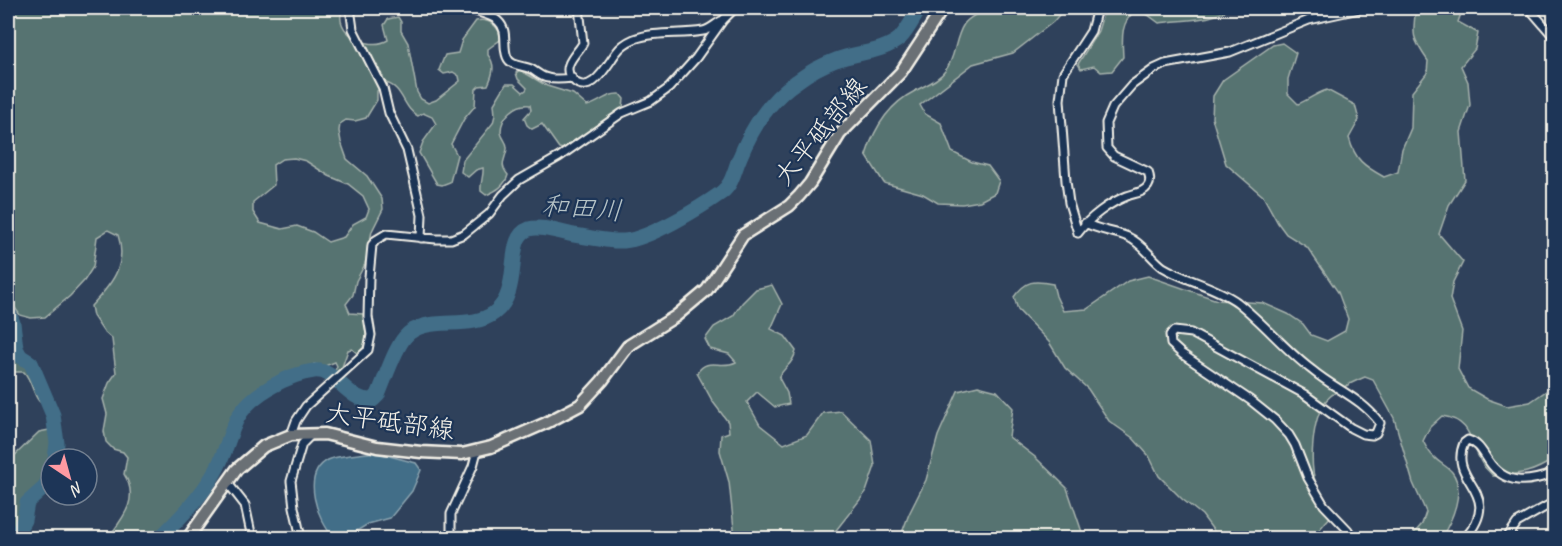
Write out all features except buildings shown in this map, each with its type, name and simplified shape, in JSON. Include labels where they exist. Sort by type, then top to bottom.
[{"type":"main road","name":"大平砥部線","points":[[188,538],[237,469],[264,447],[291,435],[325,434],[377,447],[462,454],[477,451],[546,423],[580,405],[602,381],[628,346],[694,302],[707,290],[743,235],[789,206],[810,183],[840,134],[901,72],[943,8]]},
{"type":"street","points":[[350,8],[353,28],[383,88],[388,113],[407,150],[422,215],[422,238]]},
{"type":"street","points":[[468,8],[499,22],[505,34],[506,56],[510,62],[549,78],[572,78]]},
{"type":"street","points":[[579,8],[583,43],[568,69],[578,84],[586,85],[606,70],[616,52],[631,40],[648,36],[706,31],[723,20]]},
{"type":"street","points":[[291,435],[296,421],[306,406],[368,350],[371,335],[368,317],[372,245],[375,240],[386,234],[452,239],[464,234],[489,214],[503,195],[519,180],[544,167],[622,113],[660,95],[696,58],[723,20],[735,8]]},
{"type":"street","points":[[1097,8],[1091,31],[1063,74],[1060,100],[1069,203],[1078,233],[1085,223],[1110,205],[1127,196],[1139,193],[1148,186],[1150,181],[1148,172],[1114,156],[1107,148],[1106,123],[1113,107],[1132,85],[1165,64],[1241,49],[1309,20],[1364,8]]},
{"type":"street","points":[[1529,8],[1554,37]]},
{"type":"street","points":[[1085,223],[1099,230],[1128,236],[1162,266],[1220,292],[1238,303],[1307,366],[1356,398],[1371,411],[1380,423],[1376,433],[1372,435],[1351,428],[1304,394],[1200,337],[1183,331],[1174,331],[1170,335],[1171,344],[1182,354],[1250,400],[1275,420],[1289,435],[1308,478],[1324,505],[1348,530],[1352,538]]},
{"type":"street","points":[[301,538],[291,481],[302,444],[314,433]]},
{"type":"street","points":[[1465,538],[1476,526],[1481,511],[1478,495],[1463,467],[1461,457],[1464,442],[1468,440],[1477,445],[1491,464],[1505,476],[1515,480],[1526,482],[1554,473]]},
{"type":"street","points":[[451,538],[451,514],[474,466],[477,451]]},
{"type":"street","points":[[227,482],[245,505],[252,538]]},
{"type":"street","points":[[1507,538],[1517,523],[1554,502]]},
{"type":"green space","points":[[8,8],[343,8],[342,25],[347,32],[362,41],[371,43],[388,40],[384,25],[388,19],[398,17],[401,22],[401,31],[408,43],[417,92],[421,99],[428,103],[436,100],[460,81],[459,76],[453,72],[444,74],[439,70],[445,55],[458,53],[462,40],[476,21],[489,22],[496,27],[500,40],[488,49],[493,66],[490,81],[488,85],[479,86],[476,89],[475,106],[464,119],[451,144],[457,155],[450,182],[437,184],[419,153],[423,142],[436,124],[432,117],[423,113],[418,116],[413,113],[396,88],[391,85],[385,83],[377,91],[377,100],[366,118],[355,121],[346,120],[340,124],[341,142],[347,159],[367,176],[382,199],[383,209],[372,231],[365,264],[356,281],[353,295],[346,304],[350,313],[363,314],[366,330],[364,346],[358,354],[352,349],[348,350],[341,370],[337,374],[334,373],[337,366],[335,362],[325,366],[314,364],[307,370],[295,369],[274,378],[262,387],[237,413],[207,476],[192,500],[155,538],[108,538],[128,508],[130,492],[129,483],[124,474],[127,457],[106,442],[104,431],[107,414],[103,399],[116,373],[112,339],[103,331],[93,316],[91,306],[116,274],[121,256],[118,235],[108,230],[97,237],[93,267],[84,281],[45,317],[31,318],[20,315],[8,298]],"holes":[[[294,158],[306,161],[329,176],[348,184],[363,196],[369,209],[366,217],[353,224],[344,237],[328,242],[313,232],[297,226],[282,229],[260,223],[253,212],[253,202],[274,185],[273,165],[282,159]]]},
{"type":"green space","points":[[985,8],[1065,8],[1053,22],[1013,53],[973,64],[920,105],[925,114],[941,123],[952,152],[972,162],[988,166],[999,181],[995,193],[980,201],[962,204],[938,203],[923,194],[884,183],[866,155],[878,127],[897,103],[942,74],[949,66],[964,24]]},
{"type":"green space","points":[[1105,8],[1229,8],[1205,18],[1159,23],[1148,15],[1135,11],[1124,26],[1123,57],[1112,71],[1101,72],[1094,66],[1081,69],[1078,64],[1098,31]]},
{"type":"green space","points":[[1416,8],[1463,8],[1458,22],[1478,33],[1475,49],[1461,66],[1468,82],[1470,105],[1461,132],[1465,180],[1449,205],[1439,234],[1463,262],[1453,282],[1450,299],[1462,331],[1458,369],[1468,388],[1487,399],[1507,406],[1530,402],[1554,387],[1554,459],[1539,468],[1525,472],[1493,476],[1483,465],[1465,428],[1460,423],[1442,416],[1430,427],[1423,441],[1431,454],[1452,472],[1456,479],[1458,496],[1456,505],[1441,538],[1410,538],[1422,524],[1426,512],[1413,483],[1394,418],[1373,380],[1365,377],[1328,398],[1317,420],[1312,454],[1314,475],[1319,491],[1334,512],[1314,538],[1219,538],[1202,515],[1159,476],[1149,456],[1133,438],[1109,421],[1088,389],[1065,368],[1049,342],[1018,310],[1014,297],[1027,284],[1035,282],[1053,284],[1063,311],[1087,309],[1128,281],[1148,276],[1217,300],[1263,303],[1288,314],[1303,324],[1311,335],[1327,341],[1345,331],[1348,319],[1338,292],[1307,247],[1286,234],[1263,196],[1226,164],[1212,118],[1213,96],[1223,80],[1273,45],[1282,43],[1296,53],[1288,79],[1288,94],[1298,104],[1327,90],[1355,105],[1359,120],[1349,138],[1357,157],[1366,166],[1384,177],[1398,172],[1402,149],[1411,128],[1412,92],[1427,73],[1428,61],[1414,36]]},
{"type":"green space","points":[[520,70],[547,86],[573,94],[587,106],[611,95],[620,94],[624,99],[623,107],[563,149],[559,148],[542,124],[532,129],[527,125],[524,118],[531,110],[530,105],[520,106],[510,112],[506,116],[501,131],[507,146],[503,165],[508,175],[500,188],[486,195],[481,191],[483,168],[476,170],[468,177],[461,172],[463,160],[493,123],[494,104],[506,84],[514,84],[523,92],[526,90],[527,88],[518,79],[516,73]]},
{"type":"green space","points":[[772,285],[782,304],[771,329],[785,336],[796,351],[779,378],[787,393],[789,404],[775,407],[757,392],[747,402],[760,425],[784,444],[807,435],[823,413],[841,411],[871,440],[875,466],[866,492],[830,538],[735,538],[729,482],[720,451],[721,435],[729,432],[728,422],[713,402],[697,373],[705,365],[725,365],[736,362],[729,354],[710,349],[705,339],[714,327],[733,316],[756,289]]},
{"type":"green space","points":[[8,334],[16,340],[28,356],[52,399],[54,405],[52,407],[46,406],[37,399],[24,372],[15,372],[8,377]]},
{"type":"green space","points":[[978,386],[997,391],[1013,408],[1009,437],[1035,457],[1067,488],[1084,538],[900,538],[926,480],[938,436],[958,391]]},
{"type":"green space","points":[[49,430],[58,440],[60,447],[39,447],[39,497],[30,502],[27,509],[28,518],[16,538],[8,538],[8,462],[39,432]]},
{"type":"water","points":[[374,452],[416,463],[421,470],[412,491],[390,518],[368,524],[347,537],[334,538],[322,521],[314,498],[315,476],[320,467],[332,458]]},
{"type":"waterway","name":"和田川","points":[[160,538],[209,481],[238,417],[252,401],[271,386],[293,376],[322,371],[336,379],[356,396],[373,400],[378,395],[401,342],[414,330],[435,324],[484,319],[494,313],[503,303],[508,292],[514,254],[521,234],[529,229],[540,228],[599,239],[624,241],[647,235],[688,214],[721,193],[728,185],[756,125],[786,89],[810,72],[831,62],[893,43],[903,35],[920,8]]},
{"type":"waterway","points":[[8,311],[13,323],[16,348],[20,356],[31,363],[53,415],[56,447]]},
{"type":"waterway","points":[[14,538],[24,520],[27,503],[39,492]]}]
